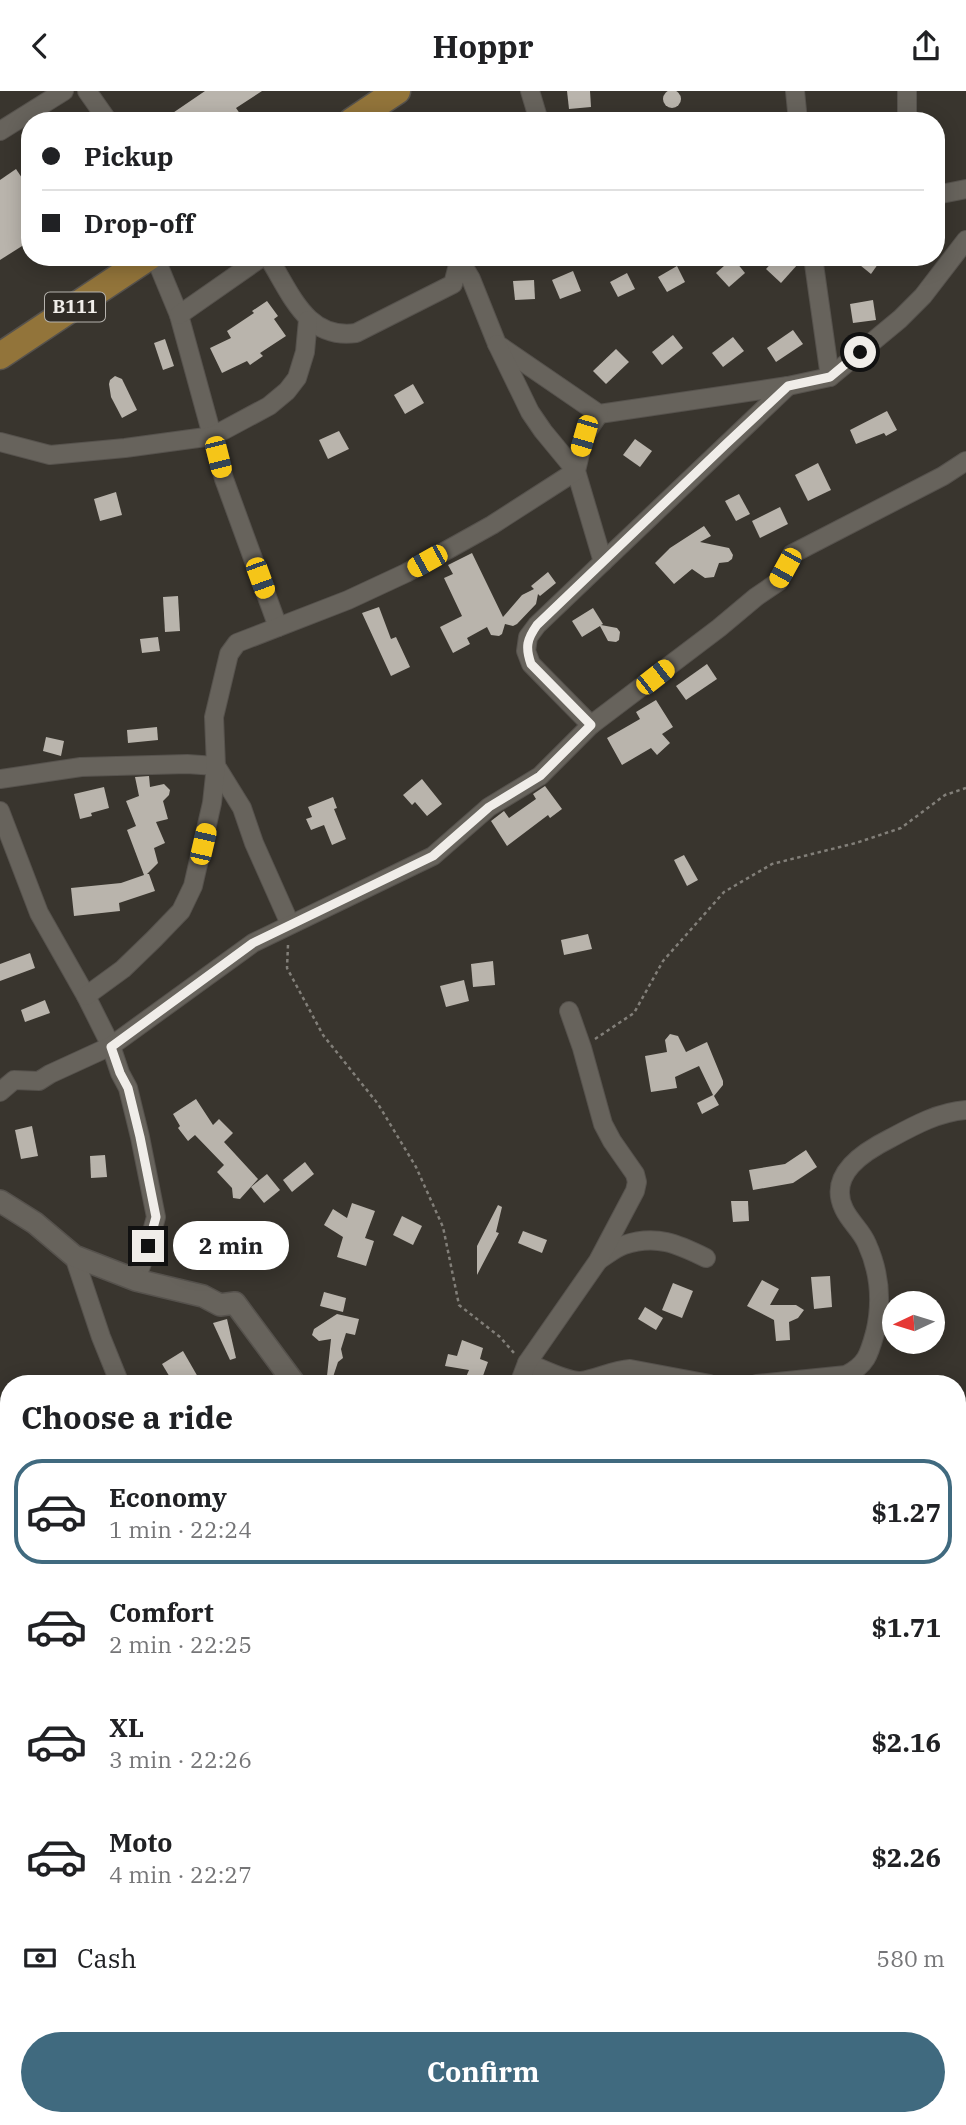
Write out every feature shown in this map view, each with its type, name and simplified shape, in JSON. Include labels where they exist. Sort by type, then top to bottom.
[{"type":"main road","points":[[366,112],[397,91]]},
{"type":"main road","name":"B111","points":[[0,356],[138,266]]},
{"type":"street","points":[[30,112],[64,91]]},
{"type":"street","points":[[87,91],[102,112]]},
{"type":"street","points":[[530,91],[536,112]]},
{"type":"street","points":[[795,91],[797,112]]},
{"type":"street","points":[[907,91],[907,112]]},
{"type":"street","points":[[0,131],[21,118]]},
{"type":"street","points":[[945,193],[966,188]]},
{"type":"street","points":[[497,344],[599,414],[788,386],[830,377],[900,319],[923,296],[966,240]]},
{"type":"street","points":[[156,266],[179,315],[224,479],[278,627]]},
{"type":"street","points":[[179,315],[249,266]]},
{"type":"street","points":[[274,266],[308,320],[327,331],[341,335],[356,333],[453,284],[458,266]]},
{"type":"street","points":[[460,266],[465,268],[471,279],[497,344],[530,412],[542,431],[576,471],[603,562]]},
{"type":"street","points":[[814,266],[830,377]]},
{"type":"street","points":[[0,442],[50,454],[125,448],[213,436],[269,406],[287,391],[297,378],[305,352],[308,320]]},
{"type":"street","points":[[591,725],[531,664],[526,651],[528,638],[537,625],[788,386]]},
{"type":"street","points":[[86,996],[123,969],[181,911],[193,886],[212,803],[216,767],[214,717],[229,654],[237,643],[348,600],[406,573],[492,525],[576,471],[584,436],[599,414]]},
{"type":"street","points":[[0,1092],[14,1080],[39,1081],[111,1047],[253,943],[433,856],[489,807],[540,776],[591,725],[778,582],[792,554],[943,476],[966,461]]},
{"type":"street","points":[[0,779],[81,767],[187,764],[216,767]]},
{"type":"street","points":[[216,767],[242,808],[254,843],[290,924]]},
{"type":"street","points":[[0,811],[39,913],[86,996],[111,1047],[131,1100],[156,1217],[136,1280]]},
{"type":"street","points":[[522,1375],[527,1363],[598,1261],[635,1191],[637,1182],[631,1167],[606,1132],[569,1011]]},
{"type":"street","points":[[846,1375],[858,1369],[870,1354],[879,1314],[878,1278],[867,1243],[843,1208],[839,1195],[841,1181],[855,1159],[874,1146],[941,1114],[966,1110]]},
{"type":"street","points":[[0,1201],[35,1223],[74,1256],[136,1280],[203,1296],[220,1305],[234,1303],[288,1375]]},
{"type":"street","points":[[598,1261],[622,1245],[650,1240],[674,1243],[706,1258]]},
{"type":"street","points":[[74,1256],[116,1375]]},
{"type":"street","points":[[527,1363],[558,1375]]},
{"type":"street","points":[[602,1375],[630,1369],[662,1375]]},
{"type":"path","points":[[582,1048],[634,1013],[663,961],[724,892],[772,864],[856,843],[901,828],[945,796],[966,788]]},
{"type":"path","points":[[290,924],[287,968],[323,1035],[378,1104],[416,1167],[443,1227],[460,1305],[500,1337],[521,1361],[527,1363]]},
{"type":"building","points":[[672,90],[678,93],[681,99],[678,105],[672,108],[666,105],[663,99],[666,93]]},
{"type":"building","points":[[205,91],[262,91],[236,108],[239,112],[174,112]]},
{"type":"building","points":[[567,91],[590,91],[591,107],[569,109]]},
{"type":"building","points":[[16,169],[21,176],[21,247],[0,260],[0,180]]},
{"type":"building","points":[[677,266],[685,282],[667,292],[658,277]]},
{"type":"building","points":[[724,266],[739,266],[745,273],[729,287],[716,273]]},
{"type":"building","points":[[769,266],[796,266],[781,283],[766,269]]},
{"type":"building","points":[[861,266],[877,266],[871,274]]},
{"type":"building","points":[[573,271],[581,291],[560,299],[552,280]]},
{"type":"building","points":[[627,273],[635,289],[618,297],[610,282]]},
{"type":"building","points":[[534,280],[535,299],[515,300],[513,281]]},
{"type":"building","points":[[873,300],[876,320],[853,323],[850,304]]},
{"type":"building","points":[[267,301],[278,316],[274,319],[286,336],[260,353],[263,356],[250,365],[247,361],[222,373],[210,348],[231,338],[227,331]]},
{"type":"building","points":[[793,330],[803,344],[776,362],[767,348]]},
{"type":"building","points":[[673,335],[683,348],[662,365],[652,352]]},
{"type":"building","points":[[733,337],[744,351],[723,367],[712,353]]},
{"type":"building","points":[[165,339],[174,366],[163,370],[154,343]]},
{"type":"building","points":[[616,349],[629,362],[606,384],[593,371]]},
{"type":"building","points":[[115,376],[122,379],[137,410],[122,418],[111,397],[109,384]]},
{"type":"building","points":[[413,384],[424,403],[405,414],[394,395]]},
{"type":"building","points":[[887,411],[897,430],[886,436],[884,433],[856,444],[850,430]]},
{"type":"building","points":[[339,431],[349,449],[328,459],[319,440]]},
{"type":"building","points":[[635,439],[652,451],[640,467],[623,455]]},
{"type":"building","points":[[818,463],[831,490],[808,501],[795,475]]},
{"type":"building","points":[[116,492],[122,515],[100,521],[94,499]]},
{"type":"building","points":[[739,494],[750,514],[736,521],[725,501]]},
{"type":"building","points":[[780,507],[788,524],[760,538],[752,521]]},
{"type":"building","points":[[704,526],[711,536],[700,542],[729,548],[732,559],[719,563],[714,577],[705,578],[692,569],[674,584],[655,563],[670,548]]},
{"type":"building","points":[[472,553],[503,617],[522,595],[534,589],[531,586],[548,572],[556,583],[540,596],[538,594],[536,604],[517,624],[505,624],[499,636],[491,635],[487,627],[467,638],[470,644],[453,653],[440,627],[462,616],[444,578],[453,574],[448,565]]},
{"type":"building","points":[[178,596],[180,631],[165,632],[163,597]]},
{"type":"building","points":[[379,607],[391,639],[396,637],[410,667],[391,676],[362,613]]},
{"type":"building","points":[[593,608],[603,624],[601,625],[617,628],[620,632],[619,640],[608,641],[600,626],[582,637],[572,621]]},
{"type":"building","points":[[158,637],[160,651],[142,653],[140,639]]},
{"type":"building","points":[[707,664],[717,679],[686,700],[676,686]]},
{"type":"building","points":[[656,700],[673,727],[662,734],[670,743],[657,755],[651,748],[622,765],[607,738],[640,719],[636,712]]},
{"type":"building","points":[[157,727],[158,740],[128,743],[127,730]]},
{"type":"building","points":[[46,737],[64,741],[61,756],[43,751]]},
{"type":"building","points":[[149,776],[150,787],[164,784],[170,790],[163,801],[168,819],[156,822],[165,843],[154,848],[158,863],[147,874],[155,891],[119,903],[120,911],[74,916],[71,888],[121,883],[144,875],[127,830],[136,826],[126,801],[139,796],[135,777]]},
{"type":"building","points":[[422,779],[442,804],[427,816],[415,802],[412,805],[403,795]]},
{"type":"building","points":[[545,786],[562,809],[550,818],[548,815],[507,846],[491,821],[504,811],[509,818],[536,799],[533,794]]},
{"type":"building","points":[[104,787],[109,808],[80,819],[74,794]]},
{"type":"building","points":[[333,797],[337,808],[334,809],[346,839],[332,845],[324,825],[311,830],[306,819],[312,817],[308,807]]},
{"type":"building","points":[[684,855],[698,880],[687,886],[674,860]]},
{"type":"building","points":[[588,934],[592,949],[564,955],[561,940]]},
{"type":"building","points":[[30,953],[35,968],[0,981],[0,964]]},
{"type":"building","points":[[493,961],[495,985],[473,987],[471,964]]},
{"type":"building","points":[[464,980],[469,1001],[446,1007],[440,986]]},
{"type":"building","points":[[45,1000],[50,1013],[25,1022],[21,1010]]},
{"type":"building","points":[[670,1034],[678,1036],[686,1052],[707,1042],[723,1081],[714,1096],[719,1105],[702,1114],[697,1103],[713,1095],[699,1066],[675,1077],[677,1088],[651,1092],[645,1056],[667,1052],[665,1040]]},
{"type":"building","points":[[196,1099],[213,1125],[219,1119],[233,1133],[224,1142],[258,1179],[240,1199],[233,1198],[232,1188],[217,1172],[224,1165],[195,1135],[188,1141],[178,1128],[180,1126],[173,1114]]},
{"type":"building","points":[[32,1126],[38,1156],[21,1159],[15,1130]]},
{"type":"building","points":[[806,1150],[817,1167],[793,1183],[753,1190],[749,1170],[785,1164]]},
{"type":"building","points":[[105,1155],[107,1177],[91,1178],[90,1156]]},
{"type":"building","points":[[305,1162],[314,1174],[292,1192],[283,1180]]},
{"type":"building","points":[[267,1174],[280,1190],[264,1203],[251,1187]]},
{"type":"building","points":[[731,1201],[748,1201],[749,1221],[733,1222]]},
{"type":"building","points":[[352,1203],[375,1211],[365,1238],[374,1241],[366,1266],[337,1257],[343,1237],[324,1225],[333,1209],[347,1218]]},
{"type":"building","points":[[498,1205],[502,1207],[496,1232],[499,1233],[477,1275],[477,1246]]},
{"type":"building","points":[[402,1216],[422,1226],[413,1245],[393,1235]]},
{"type":"building","points":[[523,1231],[547,1240],[542,1253],[518,1243]]},
{"type":"building","points":[[830,1276],[832,1307],[814,1309],[811,1277]]},
{"type":"building","points":[[762,1280],[779,1289],[770,1305],[796,1305],[804,1310],[798,1318],[789,1322],[790,1340],[776,1341],[774,1320],[747,1306]]},
{"type":"building","points":[[673,1283],[693,1291],[682,1318],[662,1310]]},
{"type":"building","points":[[324,1292],[346,1298],[343,1312],[320,1306]]},
{"type":"building","points":[[645,1307],[663,1318],[656,1330],[638,1319]]},
{"type":"building","points":[[337,1314],[359,1319],[355,1335],[346,1333],[341,1349],[343,1358],[338,1362],[334,1375],[327,1375],[331,1339],[319,1341],[312,1335],[314,1329]]},
{"type":"building","points":[[227,1319],[236,1358],[230,1360],[213,1323]]},
{"type":"building","points":[[462,1340],[483,1348],[480,1359],[488,1362],[483,1375],[467,1375],[469,1370],[445,1366],[448,1354],[457,1356]]},
{"type":"building","points":[[183,1351],[197,1375],[169,1375],[162,1364]]},
{"type":"route","points":[[148,1246],[156,1217],[128,1088],[111,1047],[253,943],[433,856],[489,807],[540,776],[591,725],[531,664],[526,651],[528,638],[537,625],[788,386],[830,377],[860,352]]}]
